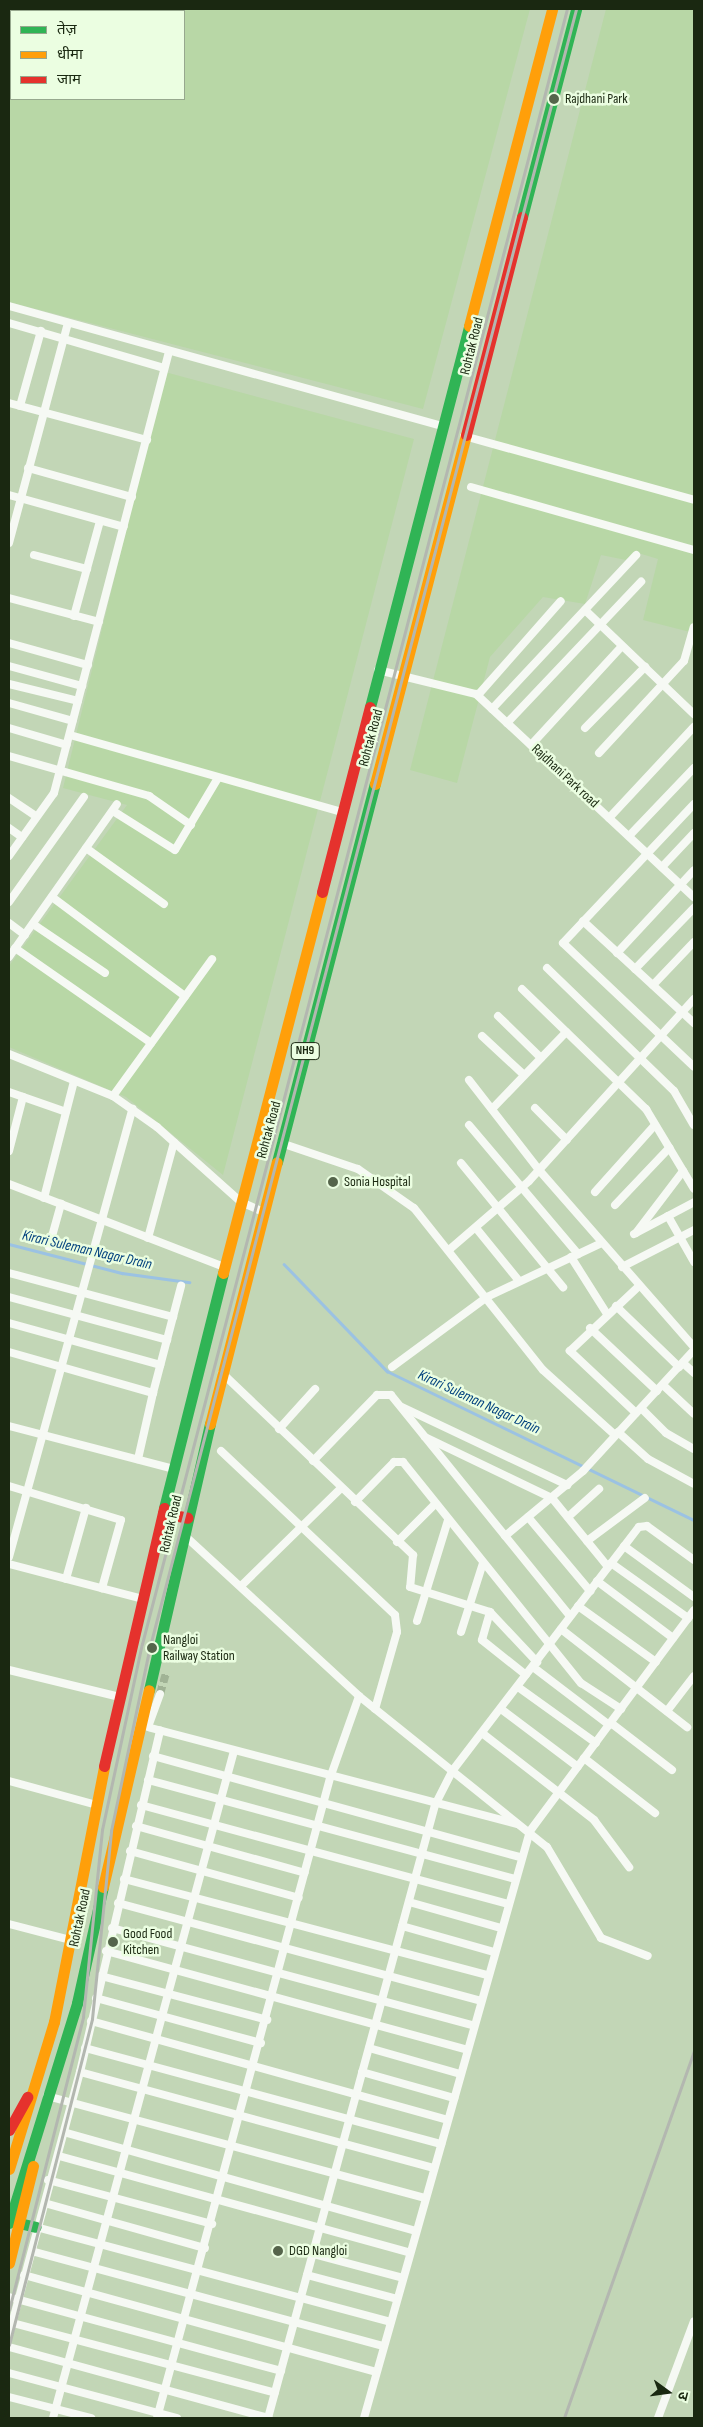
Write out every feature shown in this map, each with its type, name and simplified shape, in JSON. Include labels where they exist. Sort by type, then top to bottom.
[{"type":"main road","name":"Rohtak Road","points":[[9,2130],[35,2081],[54,2022],[120,1697],[163,1512],[224,1267],[441,426],[552,9]]},
{"type":"main road","name":"Rohtak Road","points":[[9,2263],[14,2223],[47,2096],[77,2003],[146,1726],[184,1535],[222,1373],[576,9]]},
{"type":"main road","points":[[163,1512],[188,1518]]},
{"type":"main road","name":"NH9","points":[[9,2169],[35,2081]]},
{"type":"main road","name":"NH9","points":[[14,2223],[27,2152],[47,2096]]},
{"type":"main road","points":[[14,2223],[36,2227]]},
{"type":"street","points":[[164,368],[9,322],[11,306],[169,352],[441,426]]},
{"type":"street","points":[[9,544],[68,323]]},
{"type":"street","points":[[20,406],[41,331]]},
{"type":"street","points":[[9,856],[54,793],[169,352]]},
{"type":"street","points":[[9,403],[147,440]]},
{"type":"street","points":[[464,436],[694,500]]},
{"type":"street","points":[[28,468],[132,496]]},
{"type":"street","points":[[471,487],[694,550]]},
{"type":"street","points":[[9,495],[124,527]]},
{"type":"street","points":[[74,616],[100,521]]},
{"type":"street","points":[[34,555],[87,569]]},
{"type":"street","points":[[492,709],[636,555]]},
{"type":"street","points":[[507,722],[640,582]]},
{"type":"street","points":[[9,598],[99,622]]},
{"type":"street","points":[[378,670],[478,695],[561,601]]},
{"type":"street","points":[[585,610],[694,714]]},
{"type":"street","points":[[598,753],[664,685],[686,658],[693,639],[694,627]]},
{"type":"street","points":[[9,643],[88,665]]},
{"type":"street","points":[[531,745],[622,646]]},
{"type":"street","points":[[9,666],[82,686]]},
{"type":"street","points":[[585,728],[645,667]]},
{"type":"street","points":[[9,684],[78,701]]},
{"type":"street","name":"Rajdhani Park road","points":[[478,695],[694,897]]},
{"type":"street","points":[[9,703],[73,721]]},
{"type":"street","points":[[609,818],[694,727]]},
{"type":"street","points":[[9,728],[67,745]]},
{"type":"street","points":[[70,735],[342,812]]},
{"type":"street","points":[[9,756],[60,769],[149,796],[192,825]]},
{"type":"street","points":[[629,836],[694,768]]},
{"type":"street","points":[[113,811],[174,850],[192,825],[218,778]]},
{"type":"street","points":[[9,902],[84,797]]},
{"type":"street","points":[[9,798],[36,816]]},
{"type":"street","points":[[9,957],[117,804]]},
{"type":"street","points":[[694,804],[582,921],[564,944],[694,1066]]},
{"type":"street","points":[[9,828],[22,837]]},
{"type":"street","points":[[662,867],[694,833]]},
{"type":"street","points":[[86,848],[164,904]]},
{"type":"street","points":[[617,953],[694,870]]},
{"type":"street","points":[[52,897],[185,996]]},
{"type":"street","points":[[635,969],[694,908]]},
{"type":"street","points":[[582,921],[694,1023]]},
{"type":"street","points":[[9,923],[25,935]]},
{"type":"street","points":[[33,924],[105,973]]},
{"type":"street","points":[[653,985],[694,942]]},
{"type":"street","points":[[15,948],[151,1043]]},
{"type":"street","points":[[113,1096],[212,959]]},
{"type":"street","points":[[547,968],[640,1055],[674,1091],[694,1125]]},
{"type":"street","points":[[522,990],[619,1079],[655,1125],[694,1189]]},
{"type":"street","points":[[450,1249],[522,1188],[540,1170],[616,1088],[619,1079],[640,1055],[694,999]]},
{"type":"street","points":[[498,1016],[541,1058]]},
{"type":"street","points":[[492,1109],[566,1032]]},
{"type":"street","points":[[482,1036],[524,1075]]},
{"type":"street","points":[[9,1054],[113,1096],[174,1142],[241,1202],[263,1212]]},
{"type":"street","points":[[469,1080],[540,1170],[694,1349],[583,1471],[505,1536]]},
{"type":"street","points":[[44,1198],[74,1081]]},
{"type":"street","points":[[9,1092],[66,1112]]},
{"type":"street","points":[[9,1151],[24,1097]]},
{"type":"street","points":[[535,1108],[567,1140]]},
{"type":"street","points":[[9,1557],[132,1109]]},
{"type":"street","points":[[469,1125],[522,1188],[574,1255],[607,1314]]},
{"type":"street","points":[[595,1192],[655,1125]]},
{"type":"street","points":[[148,1238],[174,1142]]},
{"type":"street","points":[[281,1143],[358,1169],[414,1208],[450,1249],[543,1370],[648,1459],[694,1484]]},
{"type":"street","points":[[615,1204],[669,1148]]},
{"type":"street","points":[[461,1163],[564,1287]]},
{"type":"street","points":[[683,1171],[634,1234],[694,1202]]},
{"type":"street","points":[[9,1184],[224,1267]]},
{"type":"street","points":[[49,1247],[61,1204]]},
{"type":"street","points":[[668,1216],[694,1260]]},
{"type":"street","points":[[476,1228],[519,1281]]},
{"type":"street","points":[[622,1267],[694,1230]]},
{"type":"street","points":[[392,1366],[487,1298],[548,1267],[602,1243]]},
{"type":"street","points":[[9,1273],[173,1317]]},
{"type":"street","points":[[138,1460],[153,1393],[181,1286]]},
{"type":"street","points":[[639,1286],[590,1328],[570,1351],[638,1411],[666,1433],[694,1449]]},
{"type":"street","points":[[9,1297],[167,1340]]},
{"type":"street","points":[[616,1306],[681,1365],[694,1373]]},
{"type":"street","points":[[9,1322],[160,1365]]},
{"type":"street","points":[[590,1328],[660,1388],[694,1414]]},
{"type":"street","points":[[9,1352],[153,1393]]},
{"type":"street","points":[[222,1373],[415,1558],[410,1587],[490,1612],[535,1664],[610,1724],[672,1770]]},
{"type":"street","points":[[280,1429],[315,1390]]},
{"type":"street","points":[[313,1461],[376,1395],[386,1393],[424,1436],[570,1616]]},
{"type":"street","points":[[399,1406],[567,1485]]},
{"type":"street","points":[[9,1426],[174,1469]]},
{"type":"street","points":[[424,1436],[552,1498],[587,1541],[610,1565],[688,1618]]},
{"type":"street","points":[[221,1451],[301,1526],[398,1623],[375,1708]]},
{"type":"street","points":[[355,1502],[400,1460],[581,1683],[621,1708]]},
{"type":"street","points":[[9,1486],[121,1520],[102,1588]]},
{"type":"street","points":[[241,1586],[341,1488]]},
{"type":"street","points":[[568,1517],[599,1490]]},
{"type":"street","points":[[587,1541],[645,1498]]},
{"type":"street","points":[[397,1542],[435,1504]]},
{"type":"street","points":[[66,1579],[86,1508]]},
{"type":"street","points":[[528,1517],[590,1591]]},
{"type":"street","points":[[417,1621],[448,1520]]},
{"type":"street","points":[[9,2348],[268,2418],[435,1805],[453,1770],[624,1546],[644,1525],[694,1560]]},
{"type":"street","points":[[184,1535],[359,1696],[530,1831],[560,1865],[600,1938],[648,1956]]},
{"type":"street","points":[[624,1546],[694,1597]]},
{"type":"street","points":[[461,1632],[483,1562]]},
{"type":"street","points":[[9,1564],[143,1599]]},
{"type":"street","points":[[597,1582],[673,1638]]},
{"type":"street","points":[[578,1606],[656,1662]]},
{"type":"street","points":[[364,2418],[520,1857],[530,1831],[694,1610]]},
{"type":"street","points":[[490,1612],[482,1640],[526,1676]]},
{"type":"street","points":[[561,1629],[638,1686],[687,1727]]},
{"type":"street","points":[[9,1670],[120,1697]]},
{"type":"street","points":[[667,1711],[694,1676]]},
{"type":"street","points":[[518,1687],[596,1743]]},
{"type":"street","points":[[160,1694],[146,1726],[330,1778],[435,1805],[520,1824]]},
{"type":"street","points":[[158,2416],[242,2115],[330,1778],[359,1696]]},
{"type":"street","points":[[501,1709],[578,1767]]},
{"type":"street","points":[[9,2336],[10,2323],[18,2299],[68,2102],[80,2072],[106,1951],[160,1730]]},
{"type":"street","points":[[482,1733],[560,1791],[594,1820],[629,1868]]},
{"type":"street","points":[[53,2418],[234,1751]]},
{"type":"street","points":[[153,1756],[428,1830],[520,1857]]},
{"type":"street","points":[[584,1758],[654,1813]]},
{"type":"street","points":[[148,1780],[514,1879]]},
{"type":"street","points":[[9,1781],[97,1805]]},
{"type":"street","points":[[142,1805],[507,1904]]},
{"type":"street","points":[[136,1826],[305,1873]]},
{"type":"street","points":[[130,1852],[299,1898]]},
{"type":"street","points":[[124,1879],[292,1925],[488,1975]]},
{"type":"street","points":[[408,1902],[501,1928]]},
{"type":"street","points":[[118,1903],[481,2001]]},
{"type":"street","points":[[9,1924],[71,1940]]},
{"type":"street","points":[[402,1926],[494,1952]]},
{"type":"street","points":[[112,1928],[474,2026]]},
{"type":"street","points":[[106,1951],[467,2050]]},
{"type":"street","points":[[101,1976],[266,2020]]},
{"type":"street","points":[[96,1998],[260,2043]]},
{"type":"street","points":[[91,2021],[254,2068],[448,2120]]},
{"type":"street","points":[[85,2048],[441,2144]]},
{"type":"street","points":[[369,2048],[460,2074]]},
{"type":"street","points":[[80,2072],[434,2168]]},
{"type":"street","points":[[362,2072],[454,2098]]},
{"type":"street","points":[[47,2096],[233,2148],[426,2198]]},
{"type":"street","points":[[67,2133],[416,2231]]},
{"type":"street","points":[[59,2156],[410,2253]]},
{"type":"street","points":[[48,2180],[212,2224]]},
{"type":"street","points":[[48,2204],[205,2248]]},
{"type":"street","points":[[36,2227],[390,2322]]},
{"type":"street","points":[[35,2252],[383,2346]]},
{"type":"street","points":[[313,2254],[403,2278]]},
{"type":"street","points":[[307,2275],[397,2299]]},
{"type":"street","points":[[24,2276],[376,2372]]},
{"type":"street","points":[[9,2297],[281,2371]]},
{"type":"street","points":[[10,2323],[172,2364],[275,2393]]},
{"type":"street","points":[[658,2418],[693,2325]]},
{"type":"street","points":[[9,2373],[158,2416],[177,2418]]},
{"type":"street","points":[[9,2397],[91,2418]]},
{"type":"shaded area","points":[[9,9],[530,9],[423,409],[9,302]]},
{"type":"shaded area","points":[[606,9],[694,9],[694,633],[643,620],[658,559],[635,552],[626,560],[601,555],[585,604],[543,597],[490,657],[457,783],[410,770]]},
{"type":"shaded area","points":[[165,372],[414,439],[223,1175],[126,1097],[9,1047],[9,966],[127,805],[63,788]]},
{"type":"waterway","name":"Kirari Suleman Nagar Drain","points":[[9,1244],[122,1273],[189,1282]]},
{"type":"waterway","name":"Kirari Suleman Nagar Drain","points":[[284,1264],[387,1371],[694,1520]]},
{"type":"tunnel","points":[[160,1694],[166,1673]]},
{"type":"railway","points":[[9,2310],[83,2017],[102,1830],[142,1644],[567,9]]},
{"type":"railway","points":[[9,2345],[92,2019],[111,1831],[150,1646],[576,9]]},
{"type":"railway","points":[[564,2418],[694,2051]]},
{"type":"traffic: fast","points":[[522,217],[576,9]]},
{"type":"traffic: fast","points":[[370,707],[469,326]]},
{"type":"traffic: fast","points":[[277,1162],[375,784]]},
{"type":"traffic: fast","points":[[164,1508],[223,1273]]},
{"type":"traffic: fast","points":[[149,1690],[210,1424]]},
{"type":"traffic: fast","points":[[9,2223],[77,2003],[103,1887]]},
{"type":"traffic: fast","points":[[19,2223],[36,2227]]},
{"type":"traffic: slow","points":[[469,326],[552,9]]},
{"type":"traffic: slow","points":[[375,784],[466,435]]},
{"type":"traffic: slow","points":[[223,1273],[322,892]]},
{"type":"traffic: slow","points":[[210,1424],[277,1162]]},
{"type":"traffic: slow","points":[[103,1887],[149,1690]]},
{"type":"traffic: slow","points":[[9,2169],[54,2022],[104,1766]]},
{"type":"traffic: slow","points":[[9,2263],[33,2166]]},
{"type":"traffic: jam","points":[[466,435],[522,217]]},
{"type":"traffic: jam","points":[[322,892],[370,707]]},
{"type":"traffic: jam","points":[[104,1766],[164,1508]]},
{"type":"traffic: jam","points":[[163,1513],[188,1518]]},
{"type":"traffic: jam","points":[[9,2130],[27,2097]]},
{"type":"place","name":"Rajdhani Park","points":[[554,99]]},
{"type":"place","name":"Sonia Hospital","points":[[333,1182]]},
{"type":"place","name":"Nangloi Railway Station","points":[[152,1648]]},
{"type":"place","name":"Good Food Kitchen","points":[[113,1942]]},
{"type":"place","name":"DGD Nangloi","points":[[278,2251]]}]
